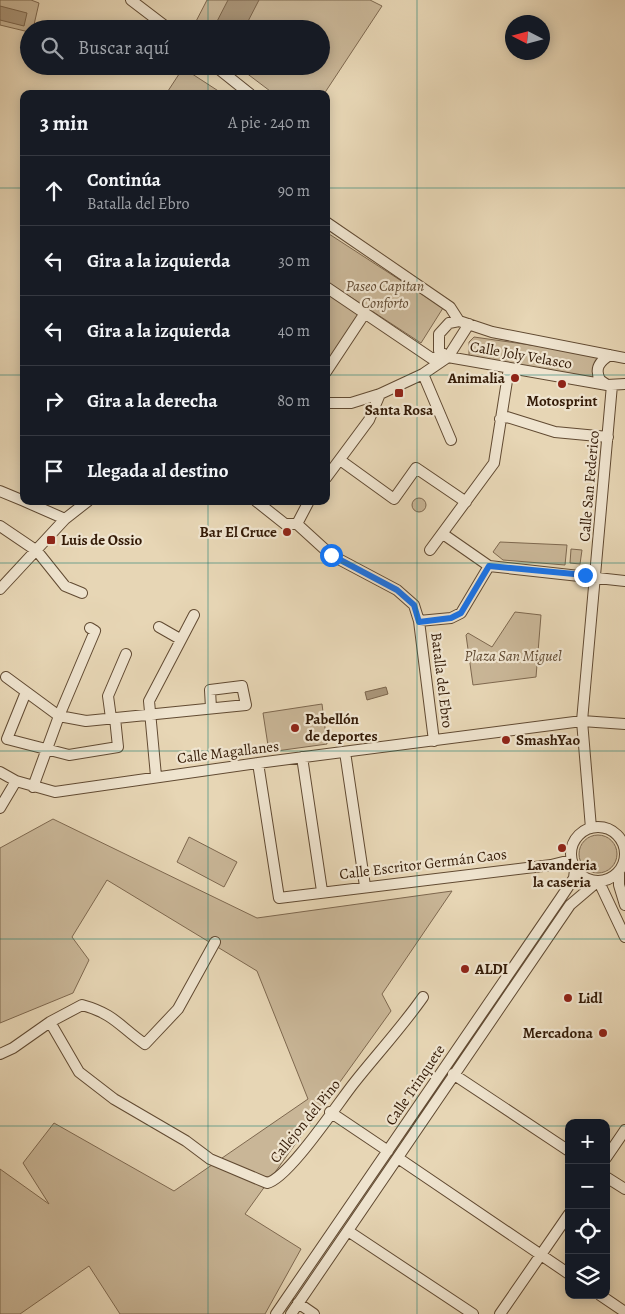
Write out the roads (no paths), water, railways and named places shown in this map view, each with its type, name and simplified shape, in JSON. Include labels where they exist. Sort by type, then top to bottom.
[{"type":"street","points":[[132,0],[157,20]]},
{"type":"street","points":[[227,75],[245,90]]},
{"type":"street","points":[[330,225],[450,307],[464,323]]},
{"type":"street","points":[[330,290],[365,313],[330,366]]},
{"type":"street","name":"Calle Joly Velasco","points":[[365,313],[431,358],[448,357],[609,385],[624,385]]},
{"type":"street","points":[[448,357],[439,351],[439,334],[449,322],[464,323]]},
{"type":"street","points":[[330,403],[352,403],[380,394],[423,374],[448,357],[464,323]]},
{"type":"street","name":"Calle Joly Velasco","points":[[464,323],[492,332],[625,358]]},
{"type":"street","points":[[609,385],[600,380],[597,369],[599,363],[610,355]]},
{"type":"street","points":[[430,550],[494,463],[503,418],[509,368]]},
{"type":"street","points":[[423,374],[451,440]]},
{"type":"street","name":"Calle San Federico","points":[[591,828],[582,721],[608,437],[609,385]]},
{"type":"street","points":[[330,473],[362,431],[380,394]]},
{"type":"street","points":[[503,418],[555,432],[608,437]]},
{"type":"street","points":[[340,460],[394,499],[416,468],[466,502]]},
{"type":"street","points":[[0,491],[20,499]]},
{"type":"street","points":[[33,505],[66,519]]},
{"type":"street","points":[[0,588],[66,519],[83,505]]},
{"type":"street","name":"Batalla del Ebro","points":[[261,505],[285,524],[297,524],[331,555],[397,590],[414,605],[419,622],[434,741]]},
{"type":"street","points":[[297,524],[307,505]]},
{"type":"street","points":[[0,526],[37,551],[65,586],[82,593]]},
{"type":"street","points":[[443,534],[489,566],[585,575],[625,581]]},
{"type":"street","points":[[419,622],[451,618],[461,613],[489,566]]},
{"type":"street","points":[[156,776],[149,701],[194,615]]},
{"type":"street","points":[[159,627],[180,639]]},
{"type":"street","points":[[33,787],[92,629]]},
{"type":"street","points":[[26,692],[7,739],[69,755],[118,747],[108,696],[126,654]]},
{"type":"street","points":[[6,677],[59,716],[86,721],[150,716],[211,708]]},
{"type":"street","name":"Calle Magallanes","points":[[0,772],[16,782],[55,792],[156,776],[582,721],[625,724]]},
{"type":"street","points":[[345,752],[365,886]]},
{"type":"street","points":[[302,757],[322,891]]},
{"type":"street","name":"Calle Escritor Germán Caos","points":[[258,763],[279,898],[322,891],[551,865],[571,860]]},
{"type":"street","points":[[0,808],[16,782]]},
{"type":"street","points":[[591,828],[602,828],[621,836],[625,859],[619,871],[610,878],[598,882],[585,879],[576,870],[571,860],[573,843],[584,831],[591,828]]},
{"type":"street","name":"Calle Trinquete","points":[[276,1314],[560,899],[574,878],[576,870]]},
{"type":"street","points":[[619,871],[619,885],[625,905]]},
{"type":"street","points":[[598,882],[625,937]]},
{"type":"street","name":"Calle Trinquete","points":[[291,1314],[570,905],[598,882]]},
{"type":"street","points":[[0,1054],[13,1048],[50,1022],[82,1005],[97,1009],[117,1020],[145,1044],[178,1009],[215,942]]},
{"type":"street","name":"Callejon del Pino","points":[[50,1022],[79,1072],[114,1099],[179,1137],[210,1159],[263,1183],[271,1182],[280,1176],[301,1152],[330,1112],[403,1026],[423,997]]},
{"type":"street","points":[[453,1074],[565,1148]]},
{"type":"street","points":[[330,1112],[388,1151]]},
{"type":"street","points":[[610,1152],[625,1130]]},
{"type":"street","points":[[398,1158],[565,1271]]},
{"type":"street","points":[[610,1179],[625,1189]]},
{"type":"street","points":[[500,1314],[565,1220]]},
{"type":"street","points":[[348,1231],[474,1314]]},
{"type":"street","points":[[606,1299],[625,1312]]},
{"type":"street","points":[[298,1303],[314,1314]]},
{"type":"place","name":"Animalia","points":[[515,378]]},
{"type":"place","name":"Motosprint","points":[[562,384]]},
{"type":"place","name":"Santa Rosa","points":[[399,393]]},
{"type":"place","name":"Bar El Cruce","points":[[287,532]]},
{"type":"place","name":"Luis de Ossio","points":[[51,540]]},
{"type":"place","name":"Pabellón de deportes","points":[[295,728]]},
{"type":"place","name":"SmashYao","points":[[506,740]]},
{"type":"place","name":"Lavanderia la caseria","points":[[562,848]]},
{"type":"place","name":"ALDI","points":[[465,969]]},
{"type":"place","name":"Lidl","points":[[568,998]]},
{"type":"place","name":"Mercadona","points":[[603,1033]]},
{"type":"park label","name":"Paseo Capitan Conforto","points":[[385,294]]},
{"type":"park label","name":"Plaza San Miguel","points":[[513,656]]}]
